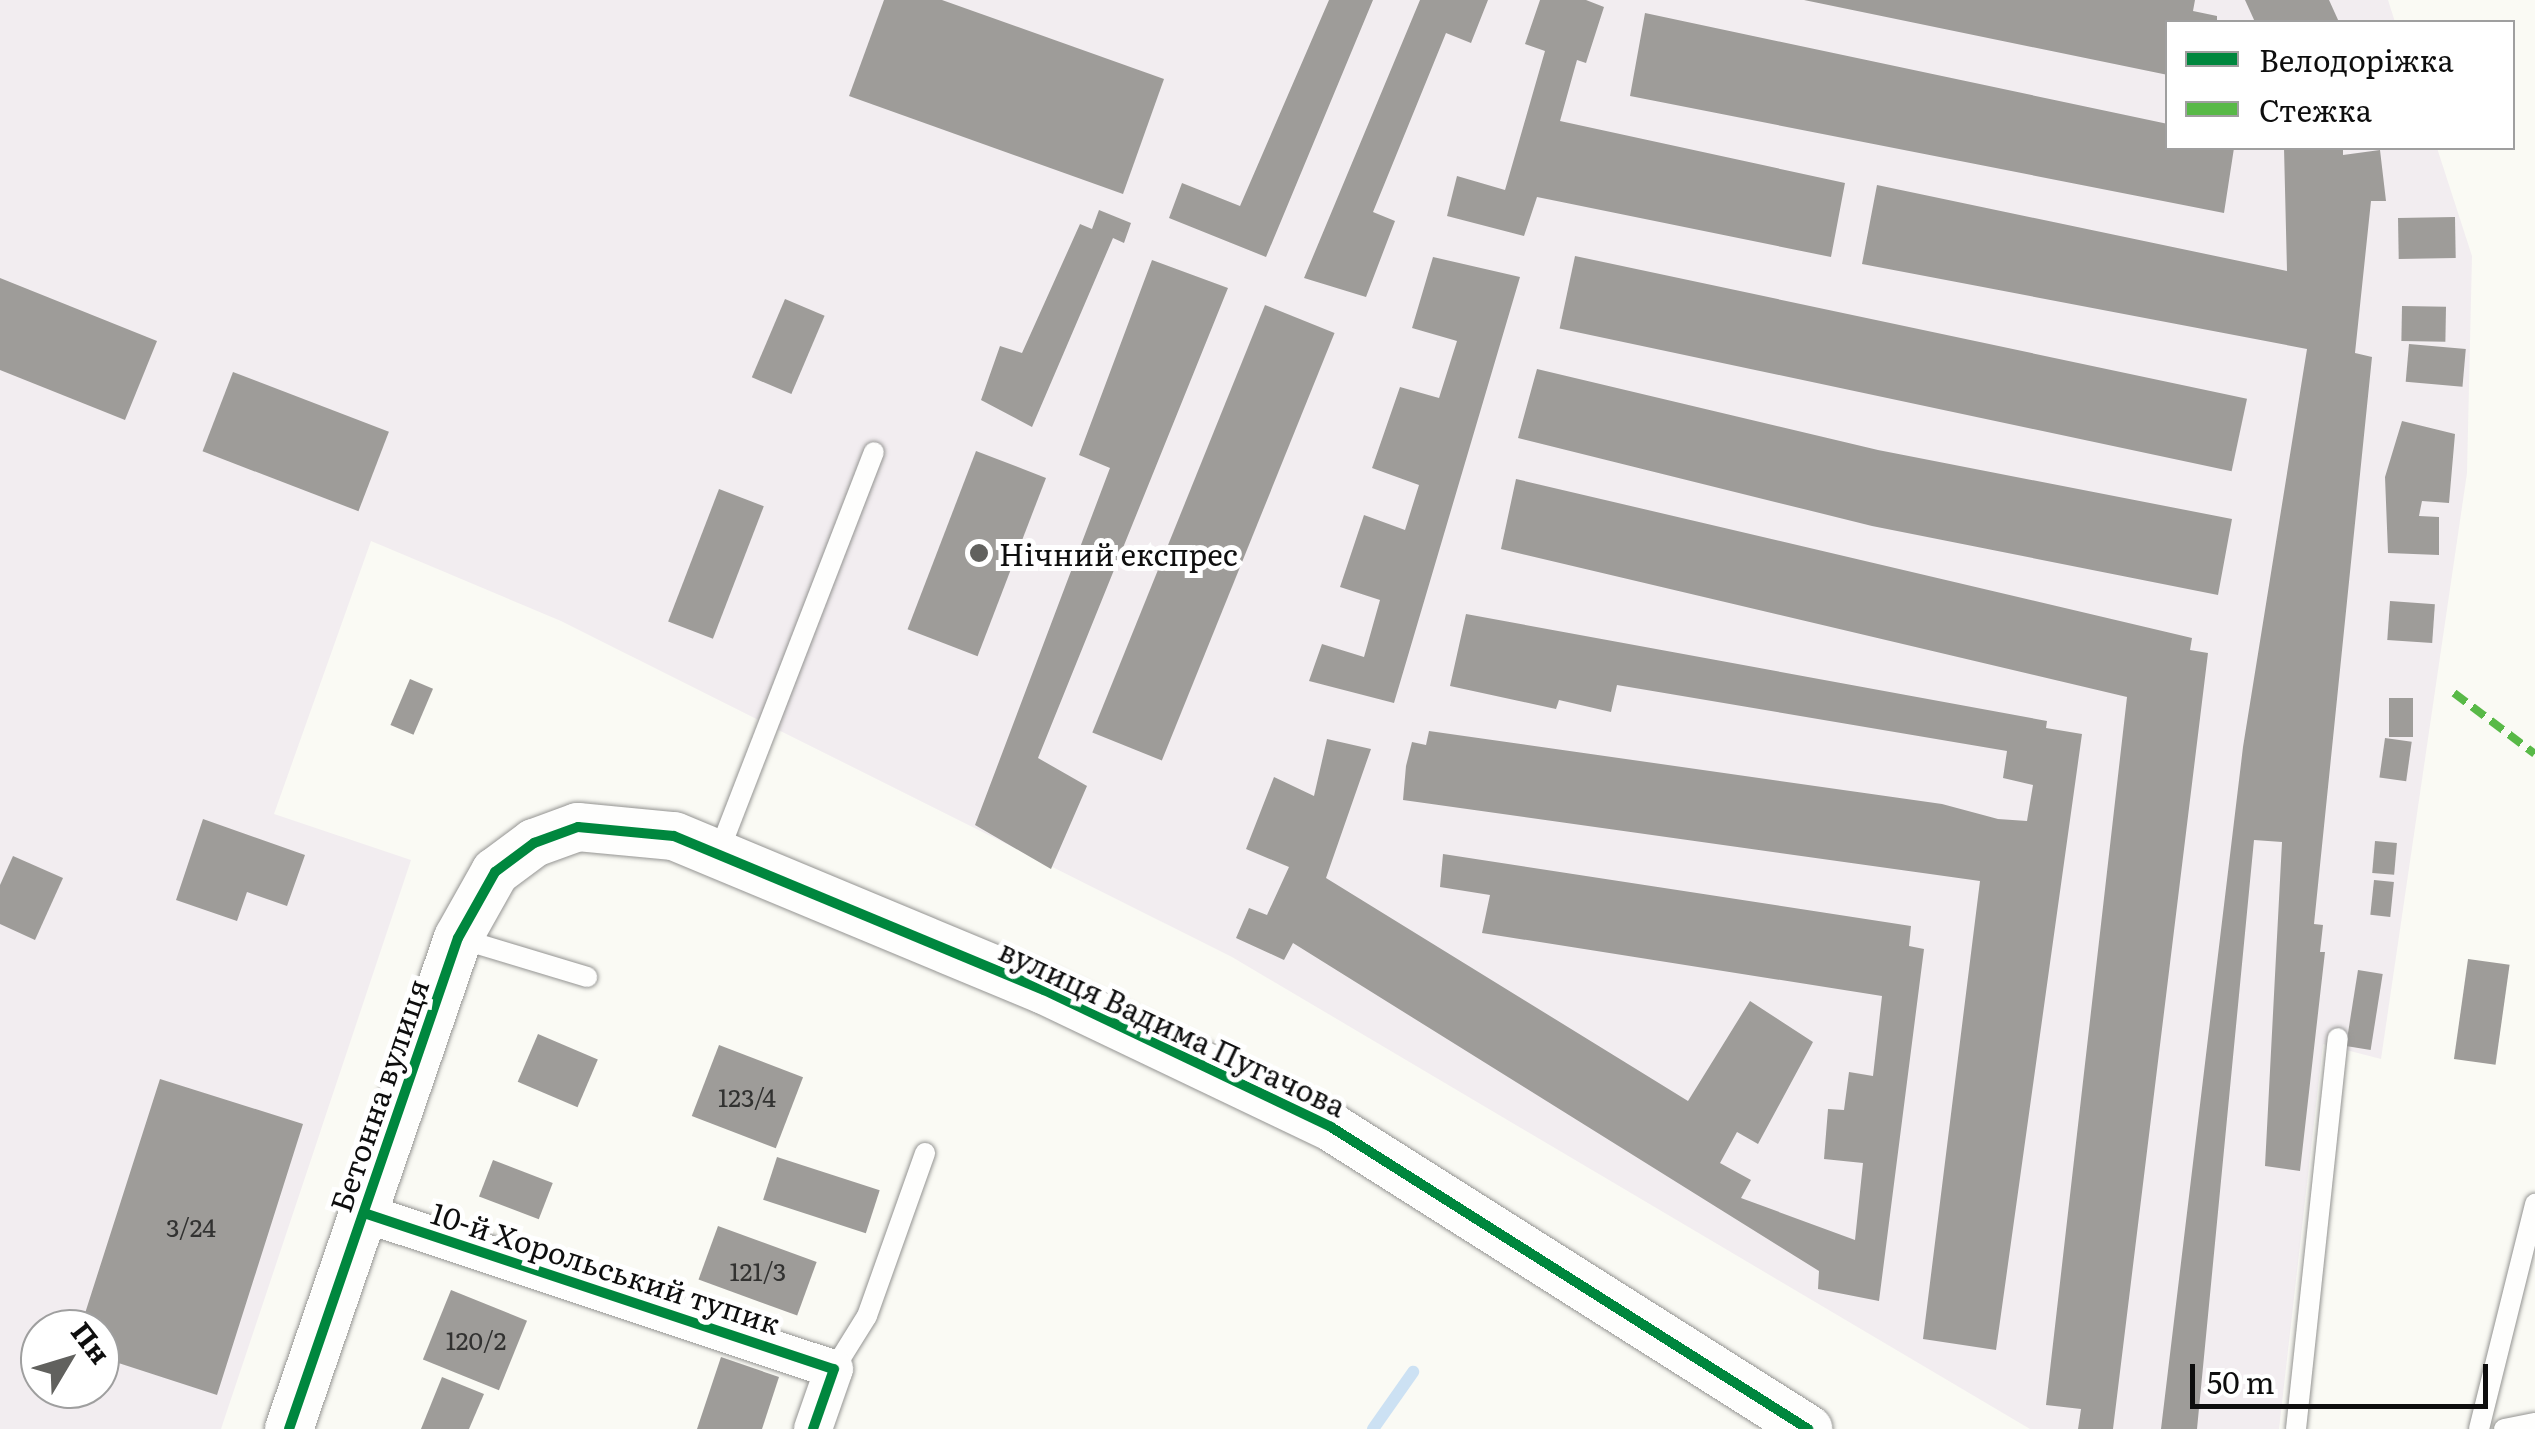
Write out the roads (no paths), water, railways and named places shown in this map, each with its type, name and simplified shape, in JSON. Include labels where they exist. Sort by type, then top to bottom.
[{"type":"street","name":"вулиця Вадима Пугачова","points":[[578,827],[674,836],[1044,990],[1331,1127],[1795,1425]]},
{"type":"street","name":"Бетонна вулиця","points":[[289,1429],[458,938],[495,872],[534,843],[578,827]]},
{"type":"street","name":"10-й Хорольський тупик","points":[[364,1213],[834,1369]]},
{"type":"street","points":[[813,1429],[834,1369]]},
{"type":"lane","points":[[718,854],[874,452]]},
{"type":"lane","points":[[458,938],[587,977]]},
{"type":"lane","points":[[2296,1429],[2338,1038]]},
{"type":"lane","points":[[834,1369],[868,1316],[925,1152]]},
{"type":"lane","points":[[2479,1429],[2535,1204]]},
{"type":"lane","points":[[2504,1429],[2535,1423]]},
{"type":"waterway","points":[[1373,1429],[1413,1372]]},
{"type":"place","name":"Нічний експрес","points":[[979,553]]}]
